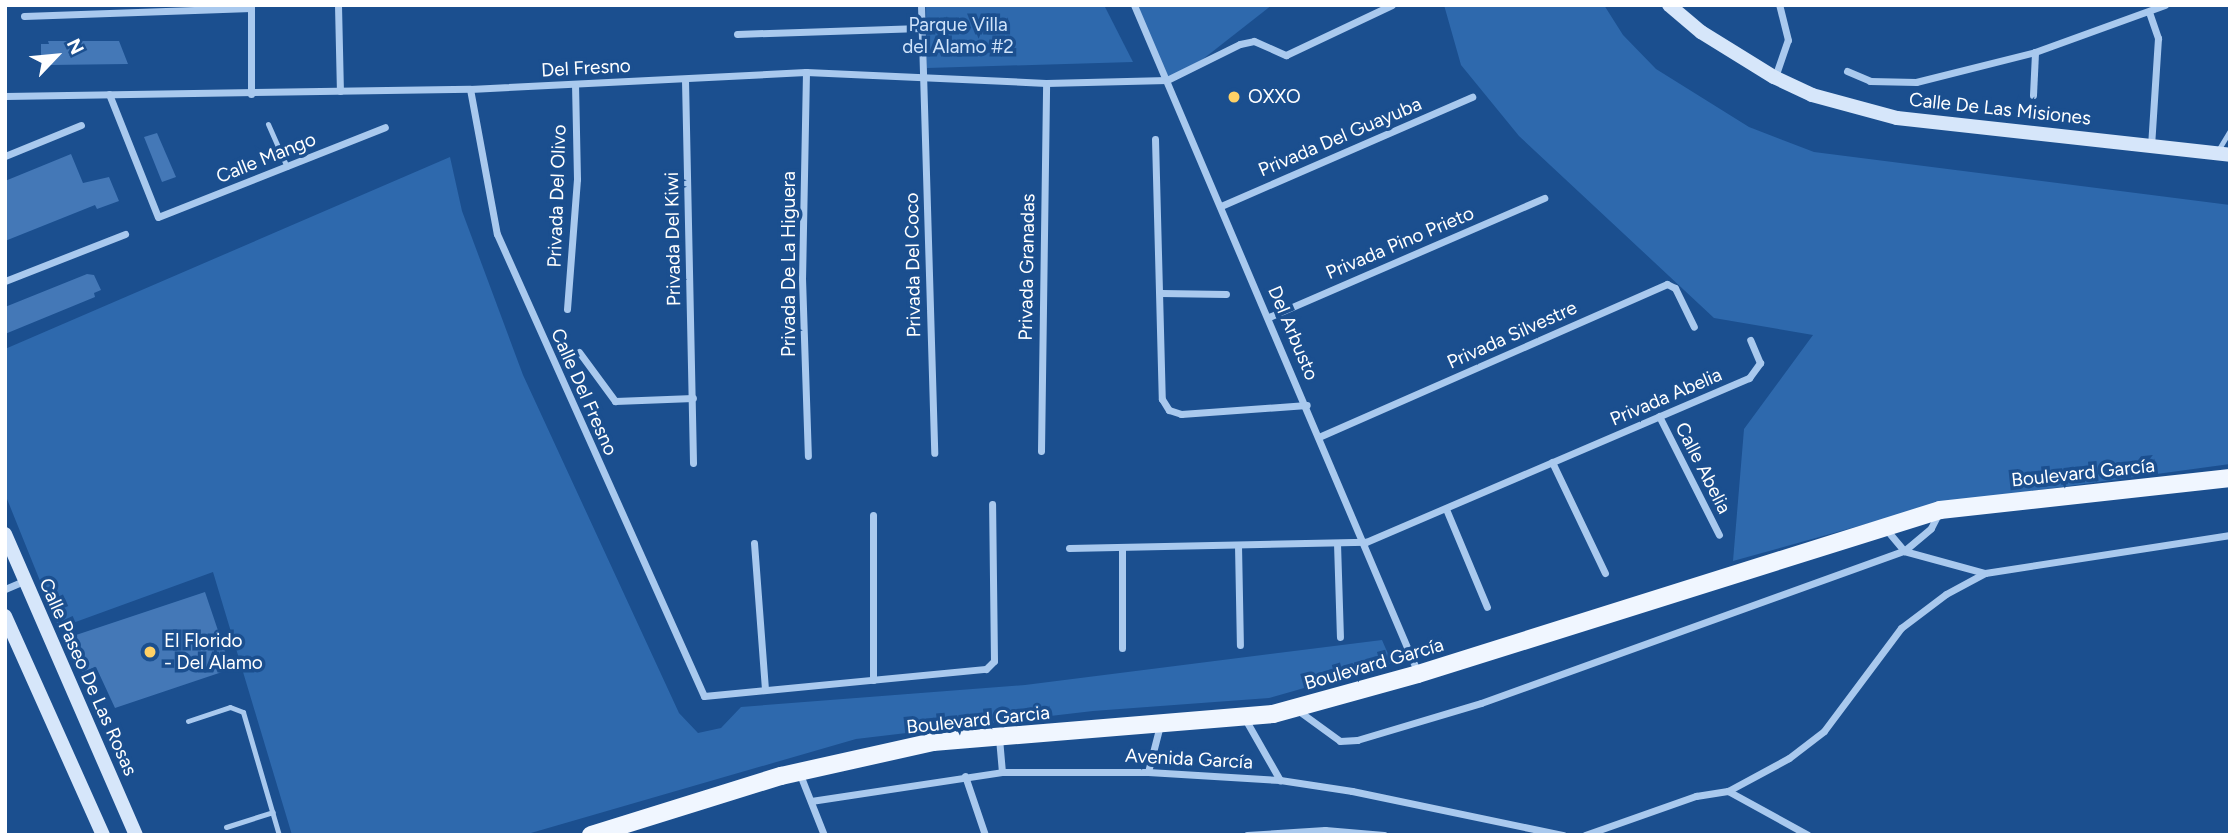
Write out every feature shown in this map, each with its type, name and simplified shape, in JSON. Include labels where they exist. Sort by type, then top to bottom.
[{"type":"main road","name":"Boulevard García","points":[[1295,709],[1419,674],[1940,510],[2230,478]]},
{"type":"main road","name":"Boulevard Garcia","points":[[591,835],[799,772],[933,742],[1244,717],[1295,709]]},
{"type":"street","points":[[337,5],[340,91]]},
{"type":"street","name":"Privada Del Coco","points":[[921,5],[934,453]]},
{"type":"street","name":"Del Arbusto","points":[[1135,5],[1366,542],[1419,674]]},
{"type":"street","points":[[1167,80],[1240,44],[1254,41],[1286,55],[1392,5]]},
{"type":"street","name":"Calle De Las Misiones","points":[[1670,5],[1701,32],[1774,77],[1812,95],[1898,118],[2223,154]]},
{"type":"street","points":[[1774,77],[1788,40],[1779,5]]},
{"type":"street","points":[[1847,71],[1870,81],[1916,82],[2035,52],[2165,5]]},
{"type":"street","points":[[24,16],[251,6],[251,94]]},
{"type":"street","points":[[2149,12],[2158,38],[2151,145]]},
{"type":"street","points":[[737,34],[922,28]]},
{"type":"street","points":[[2033,95],[2035,52]]},
{"type":"street","name":"Del Fresno","points":[[5,96],[470,89],[806,72],[1046,83],[1167,80]]},
{"type":"street","name":"Privada De La Higuera","points":[[806,72],[802,278],[808,456]]},
{"type":"street","name":"Privada Del Kiwi","points":[[685,80],[693,463]]},
{"type":"street","name":"Privada Granadas","points":[[1041,451],[1046,83]]},
{"type":"street","name":"Privada Del Olivo","points":[[567,309],[577,179],[576,85]]},
{"type":"street","name":"Calle Del Fresno","points":[[470,89],[497,234],[704,696],[765,690]]},
{"type":"street","name":"Calle Mango","points":[[108,94],[158,217],[386,127]]},
{"type":"street","name":"Privada Del Guayuba","points":[[1221,206],[1472,97]]},
{"type":"street","points":[[5,156],[81,125]]},
{"type":"street","points":[[1155,139],[1162,399],[1169,410],[1181,414],[1307,405]]},
{"type":"street","name":"Privada Pino Prieto","points":[[1269,317],[1544,198]]},
{"type":"street","points":[[5,281],[125,233]]},
{"type":"street","name":"Privada Silvestre","points":[[1321,436],[1667,285],[1675,288],[1694,327]]},
{"type":"street","points":[[1161,293],[1226,294]]},
{"type":"street","name":"Privada Abelia","points":[[1366,542],[1759,372],[1760,363],[1750,340]]},
{"type":"street","points":[[579,352],[615,401],[692,398]]},
{"type":"street","name":"Calle Abelia","points":[[1659,416],[1719,535]]},
{"type":"street","points":[[1552,462],[1605,573]]},
{"type":"street","points":[[754,543],[765,690],[991,665],[992,504]]},
{"type":"street","points":[[1446,509],[1487,607]]},
{"type":"street","name":"Boulevard García","points":[[1295,709],[1330,736],[1357,740],[1481,703],[1903,551],[1931,528],[1940,510]]},
{"type":"street","points":[[873,515],[873,680]]},
{"type":"street","points":[[1884,526],[1903,551],[1985,573]]},
{"type":"street","name":"Calle Paseo De Las Rosas","points":[[5,534],[136,835]]},
{"type":"street","points":[[1585,835],[1696,796],[1728,790],[1789,758],[1824,731],[1901,628],[1946,594],[1985,573],[2230,535]]},
{"type":"street","points":[[1069,548],[1366,542]]},
{"type":"street","points":[[1337,543],[1340,637]]},
{"type":"street","points":[[1238,545],[1240,645]]},
{"type":"street","points":[[1122,547],[1122,648]]},
{"type":"street","points":[[5,589],[24,581]]},
{"type":"street","points":[[5,616],[103,835]]},
{"type":"street","points":[[1244,717],[1280,780]]},
{"type":"street","points":[[1148,772],[1160,724]]},
{"type":"street","points":[[999,737],[1002,772]]},
{"type":"street","points":[[799,772],[824,835]]},
{"type":"street","name":"Avenida García","points":[[811,801],[1002,772],[1148,772],[1280,780],[1417,802],[1563,835]]},
{"type":"street","points":[[965,776],[985,835]]},
{"type":"street","points":[[1728,790],[1808,835]]},
{"type":"street","points":[[1247,835],[1325,830],[1384,835]]},
{"type":"lane","points":[[268,124],[287,167]]},
{"type":"lane","points":[[2223,154],[2230,130]]},
{"type":"lane","points":[[188,721],[230,707],[241,710],[279,835]]},
{"type":"lane","points":[[226,827],[273,812]]},
{"type":"green space","name":"Parque Villa del Alamo #2","points":[[926,5],[1104,5],[1133,62],[927,68]]},
{"type":"green space","points":[[1134,5],[1272,5],[1189,70],[1167,80]]},
{"type":"green space","points":[[1444,5],[1604,5],[1623,35],[1656,69],[1749,127],[1814,152],[2230,205],[2230,464],[1938,504],[1733,561],[1744,429],[1813,335],[1714,318],[1519,136],[1461,65]]},
{"type":"green space","points":[[450,157],[462,211],[523,375],[679,713],[698,733],[721,728],[741,707],[1025,685],[1382,640],[1392,663],[1269,698],[1093,711],[856,739],[524,835],[292,835],[213,572],[59,628],[5,494],[5,349]]},
{"type":"building","points":[[48,41],[119,41],[128,64],[49,65],[41,61],[41,44],[49,44]]},
{"type":"building","points":[[157,133],[176,177],[162,182],[144,137]]},
{"type":"building","points":[[71,154],[83,183],[109,177],[119,201],[97,209],[95,205],[5,241],[5,181]]},
{"type":"building","points":[[87,274],[94,275],[101,290],[94,293],[95,297],[5,334],[5,307]]},
{"type":"building","name":"El Florido - Del Alamo","points":[[205,592],[231,669],[115,708],[96,667],[82,672],[70,637]]},
{"type":"place","name":"OXXO","points":[[1234,97]]},
{"type":"place","name":"El Florido - Del Alamo","points":[[150,652]]}]
